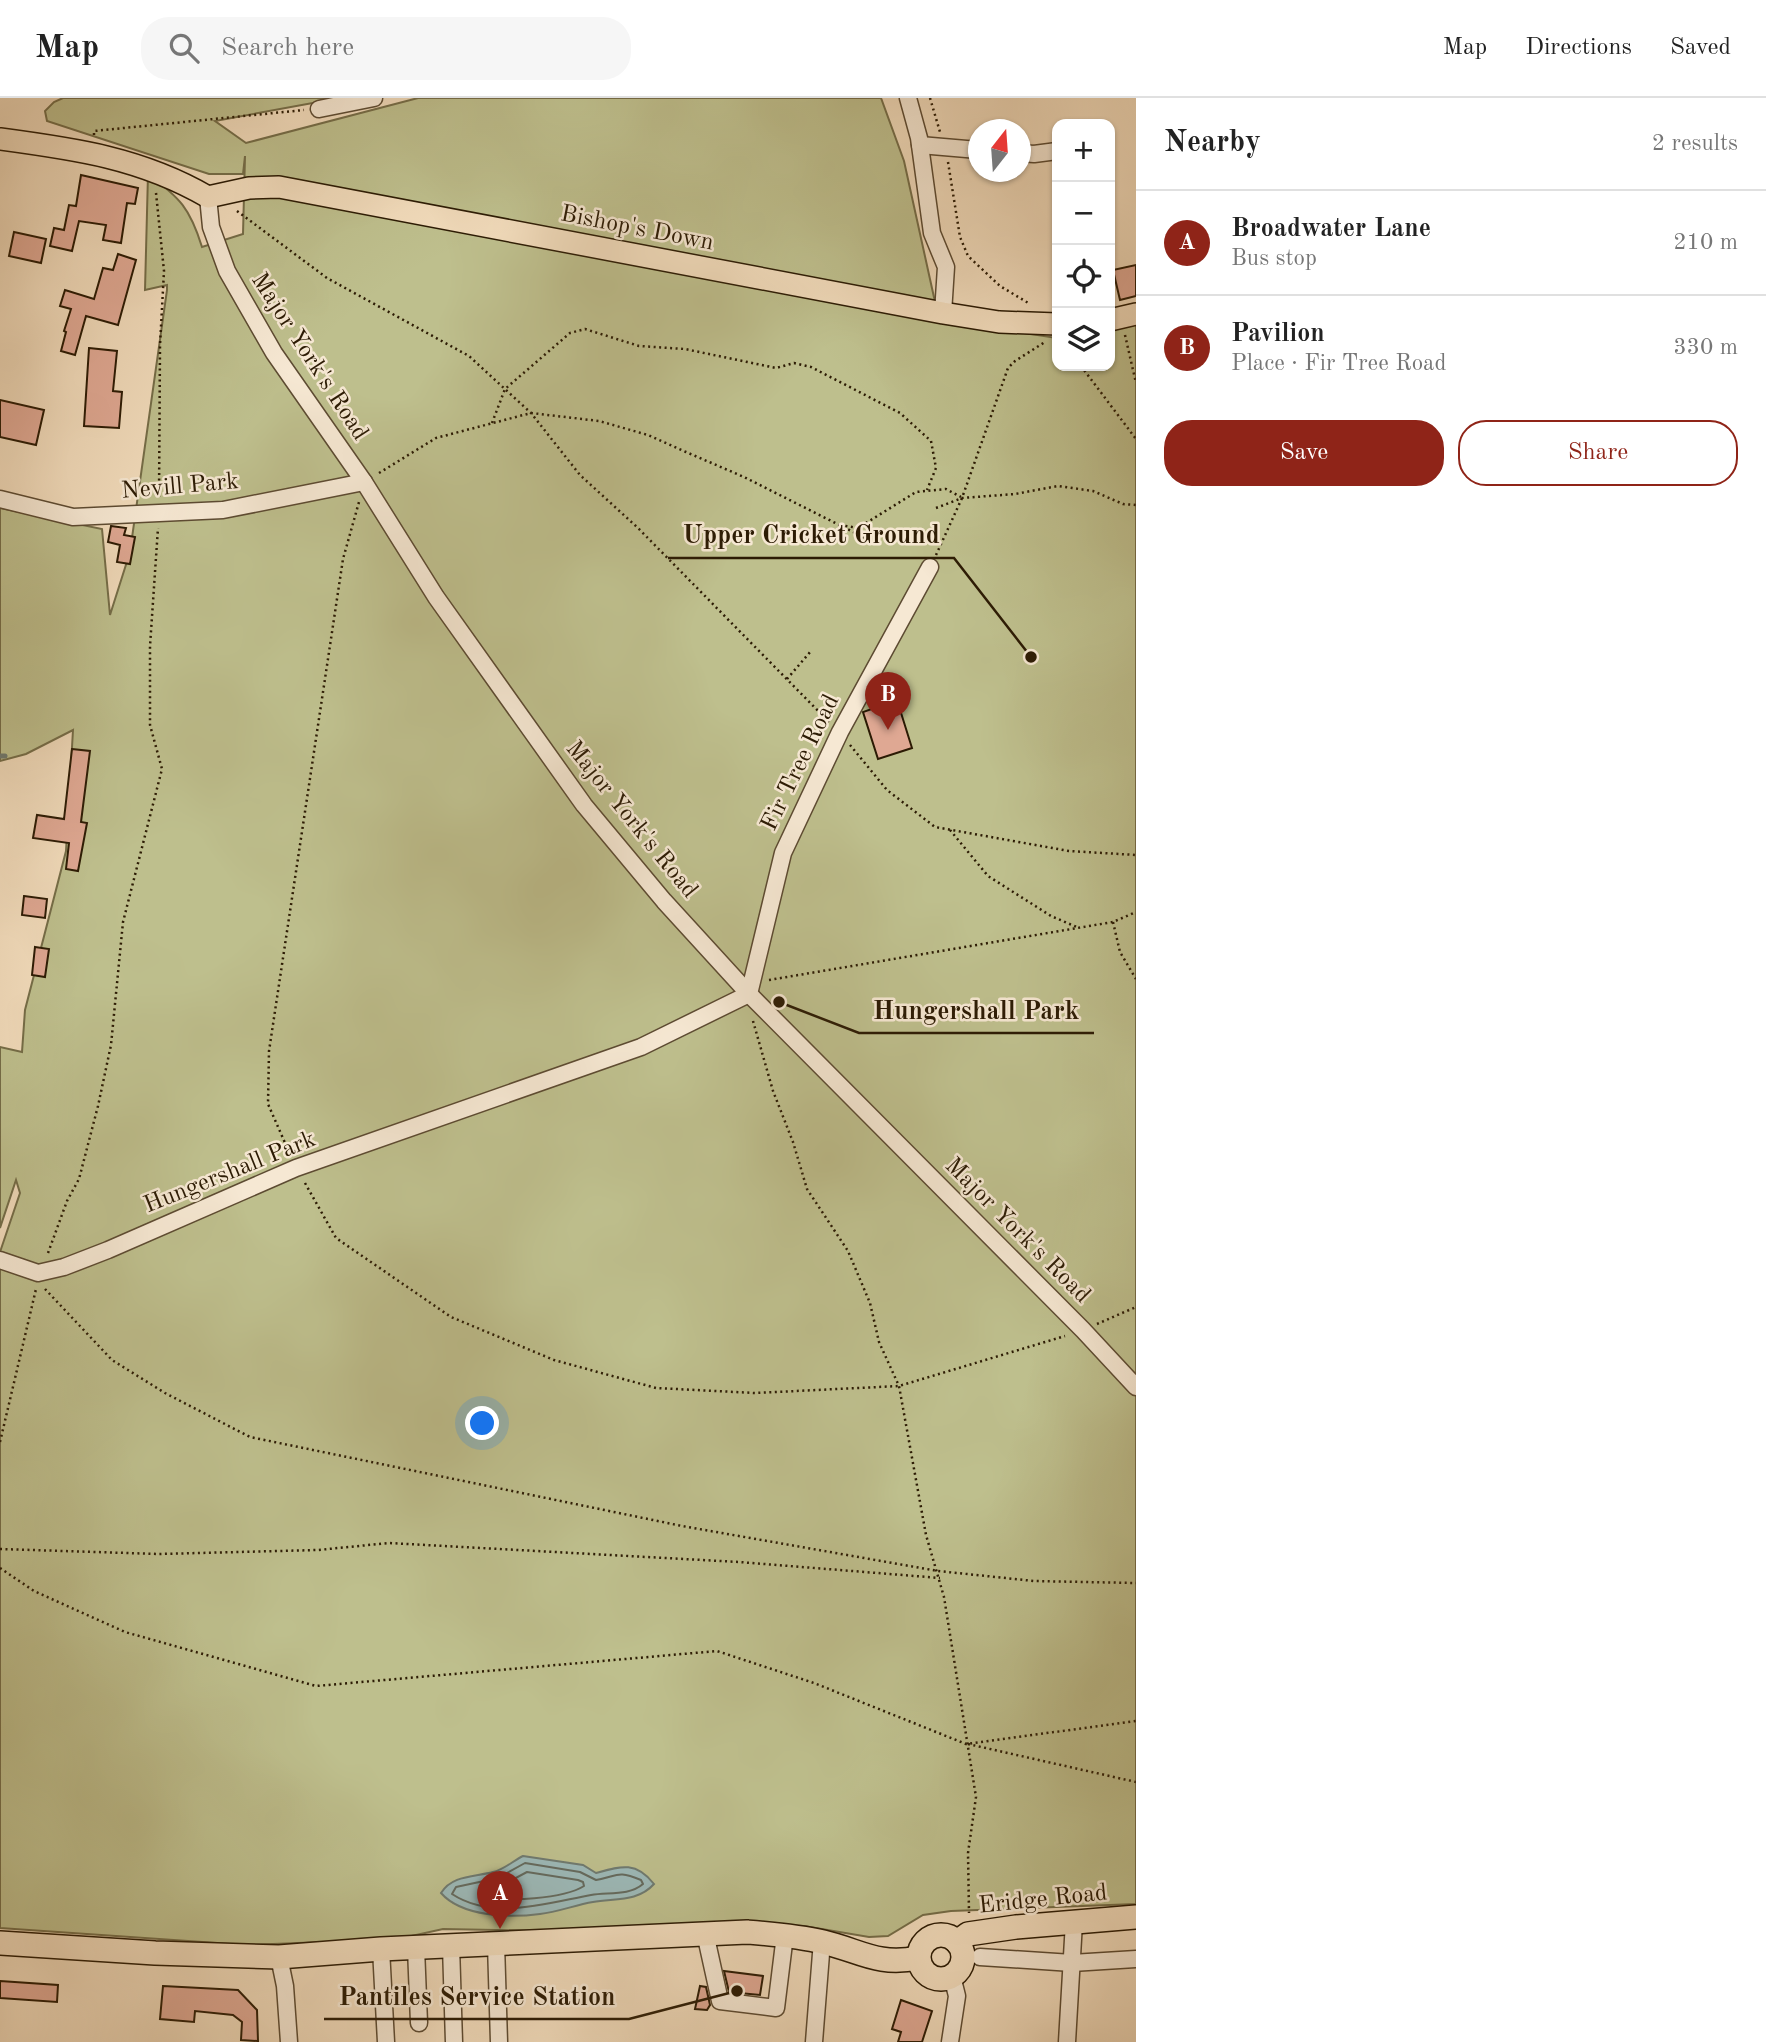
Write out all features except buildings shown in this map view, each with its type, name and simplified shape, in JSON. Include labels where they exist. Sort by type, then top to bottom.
[{"type":"highway","name":"Eridge Road","points":[[963,1938],[1074,1922],[1136,1917]]},
{"type":"highway","points":[[0,1943],[155,1953],[279,1957],[381,1949],[747,1932],[822,1941],[882,1961],[898,1962],[918,1958]]},
{"type":"highway","points":[[944,1935],[963,1938],[962,1964],[952,1976],[940,1980],[928,1976],[919,1965],[918,1958],[923,1944],[929,1939],[944,1935]]},
{"type":"main road","points":[[0,139],[92,152],[153,170],[208,197]]},
{"type":"main road","name":"Bishop's Down","points":[[208,197],[249,188],[279,187],[1051,333]]},
{"type":"street","points":[[319,109],[374,98]]},
{"type":"street","points":[[908,98],[920,145],[932,233],[946,267],[943,313]]},
{"type":"street","points":[[920,145],[968,149]]},
{"type":"street","points":[[1031,154],[1052,152]]},
{"type":"street","name":"Major York's Road","points":[[208,197],[211,227],[227,271],[274,353],[364,482],[436,597],[584,805],[664,901],[749,993],[1083,1330],[1136,1387]]},
{"type":"street","name":"Nevill Park","points":[[0,499],[73,517],[159,513],[223,510],[364,482]]},
{"type":"street","name":"Fir Tree Road","points":[[749,993],[783,853],[840,732],[930,567]]},
{"type":"street","name":"Hungershall Park","points":[[38,1273],[64,1267],[108,1250],[296,1168],[641,1047],[749,993]]},
{"type":"street","points":[[0,1260],[38,1273]]},
{"type":"street","points":[[1067,2042],[1074,1922]]},
{"type":"street","points":[[705,1933],[720,2001],[776,2008],[785,1935]]},
{"type":"street","points":[[814,2042],[822,1941]]},
{"type":"street","points":[[496,1944],[499,2042]]},
{"type":"street","points":[[451,1946],[454,2042]]},
{"type":"street","points":[[416,1948],[419,2023]]},
{"type":"street","points":[[381,1949],[386,2042]]},
{"type":"street","points":[[979,1956],[1072,1963],[1136,1959]]},
{"type":"street","points":[[279,1957],[285,1986],[289,2042]]},
{"type":"street","points":[[950,2042],[957,1996],[952,1976]]},
{"type":"path","points":[[930,98],[944,147],[960,237],[968,256],[1000,286],[1038,306]]},
{"type":"path","points":[[92,152],[94,131],[319,109]]},
{"type":"path","points":[[0,1442],[33,1308],[38,1273],[52,1245],[67,1201],[79,1179],[98,1106],[111,1045],[123,922],[162,769],[150,725],[150,646],[159,513],[160,345],[164,271],[153,170]]},
{"type":"path","points":[[235,209],[327,278],[469,356],[531,413],[580,475],[638,528],[840,732],[887,790],[935,827],[1069,851],[1136,855]]},
{"type":"path","points":[[1123,320],[1136,383]]},
{"type":"path","points":[[492,423],[505,389],[570,333],[585,329],[639,346],[685,349],[776,368],[793,363],[811,367],[900,413],[931,441],[936,468],[927,490]]},
{"type":"path","points":[[930,567],[962,498],[1008,368],[1051,333]]},
{"type":"path","points":[[1085,371],[1136,439]]},
{"type":"path","points":[[364,482],[436,438],[531,413],[612,423],[648,435],[744,477],[875,543]]},
{"type":"path","points":[[936,508],[962,498],[1015,494],[1058,486],[1093,491],[1124,504],[1136,505]]},
{"type":"path","points":[[837,525],[858,527],[916,492],[946,489],[962,498]]},
{"type":"path","points":[[787,679],[811,652]]},
{"type":"path","points":[[950,830],[988,876],[1051,916],[1079,928]]},
{"type":"path","points":[[963,1938],[968,1853],[976,1797],[940,1578],[926,1535],[900,1386],[879,1342],[870,1303],[848,1251],[807,1189],[793,1142],[773,1091],[751,1015],[749,993],[772,978],[1114,922],[1136,912]]},
{"type":"path","points":[[1114,922],[1120,951],[1136,979]]},
{"type":"path","points":[[38,1273],[46,1290],[112,1360],[165,1393],[250,1437],[682,1527],[938,1571],[1034,1581],[1136,1583]]},
{"type":"path","points":[[1083,1330],[1136,1307]]},
{"type":"path","points":[[0,1549],[172,1554],[318,1550],[389,1543],[739,1562],[940,1578]]},
{"type":"path","points":[[0,1569],[34,1591],[125,1632],[316,1686],[717,1651],[814,1683],[966,1744],[1136,1782]]},
{"type":"path","points":[[966,1744],[1136,1721]]},
{"type":"green space","points":[[63,98],[340,98],[215,121],[246,143],[418,98],[881,98],[904,161],[939,320],[1052,337],[1052,371],[1115,371],[1115,328],[1136,324],[1136,1904],[951,1911],[923,1915],[888,1936],[869,1937],[804,1926],[723,1922],[562,1931],[443,1929],[398,1939],[246,1945],[0,1928],[0,1252],[20,1193],[16,1180],[0,1228],[0,1047],[22,1052],[25,1010],[66,851],[73,730],[26,754],[0,761],[0,508],[102,529],[110,615],[130,552],[167,290],[167,285],[145,290],[148,174],[168,190],[188,213],[202,247],[243,234],[245,156],[243,174],[209,174],[47,121],[45,111]]},
{"type":"water","points":[[523,1856],[583,1865],[596,1873],[628,1867],[641,1872],[654,1884],[633,1897],[528,1915],[474,1911],[450,1901],[441,1893],[457,1880],[497,1871]]},
{"type":"waterway","points":[[0,756],[5,756]]},
{"type":"place","name":"Upper Cricket Ground","points":[[1031,657]]},
{"type":"place","name":"Pavilion","points":[[888,730]]},
{"type":"place","name":"Hungershall Park","points":[[779,1002]]},
{"type":"place","name":"Broadwater Lane","points":[[500,1929]]},
{"type":"place","name":"Pantiles Service Station","points":[[737,1991]]}]
